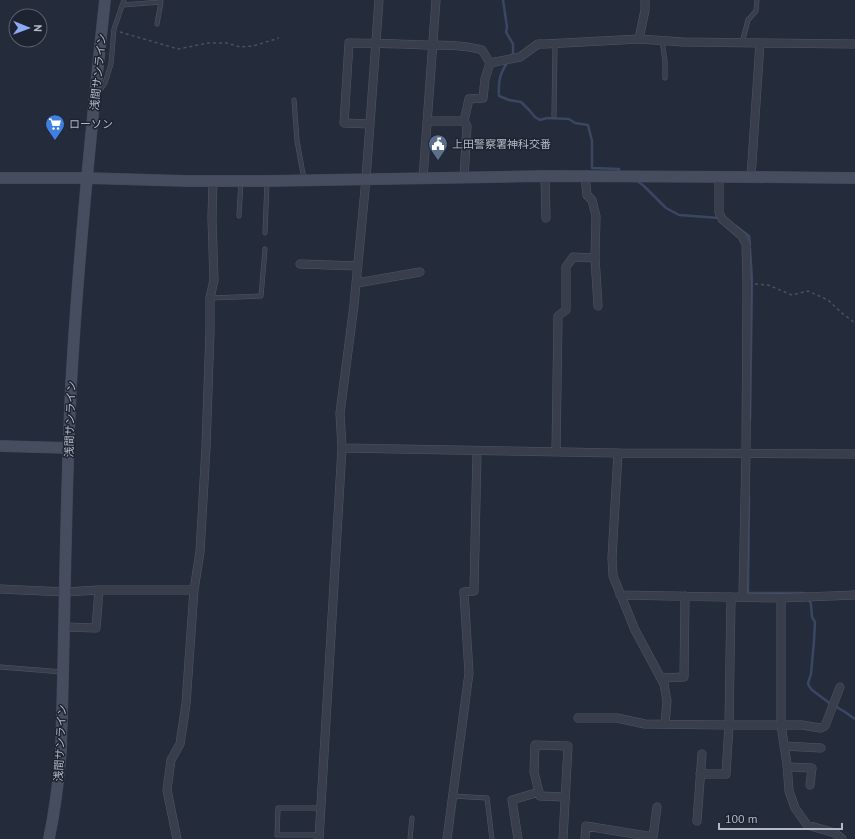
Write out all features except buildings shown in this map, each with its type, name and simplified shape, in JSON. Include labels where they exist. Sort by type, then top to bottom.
[{"type":"street","name":"浅間サンライン","points":[[49,839],[55,810],[60,765],[71,386],[86,178],[105,0]]},
{"type":"street","points":[[320,837],[342,448],[340,413],[358,266],[379,0]]},
{"type":"street","points":[[423,178],[436,0]]},
{"type":"street","points":[[639,40],[646,10],[645,0]]},
{"type":"street","points":[[490,63],[520,57],[538,44],[639,40],[855,44]]},
{"type":"street","points":[[370,124],[344,123],[350,43],[472,47],[482,50],[490,63],[483,98],[469,99],[464,120],[467,126],[464,177]]},
{"type":"street","points":[[751,177],[760,43]]},
{"type":"street","points":[[427,121],[464,120]]},
{"type":"street","points":[[0,178],[267,181],[545,176],[855,178]]},
{"type":"street","points":[[545,176],[546,218]]},
{"type":"street","points":[[585,176],[587,194],[592,200],[596,216],[595,257],[598,306]]},
{"type":"street","points":[[719,177],[719,212],[722,220],[742,236],[746,244],[746,454],[743,597]]},
{"type":"street","points":[[177,839],[167,790],[171,760],[180,744],[186,704],[194,590],[200,552],[206,447],[210,298],[214,280],[212,218],[213,181]]},
{"type":"street","points":[[556,452],[558,316],[566,310],[566,267],[573,257],[595,257]]},
{"type":"street","points":[[300,264],[358,266]]},
{"type":"street","points":[[356,283],[420,272]]},
{"type":"street","points":[[0,446],[69,448]]},
{"type":"street","points":[[342,448],[618,453],[855,454]]},
{"type":"street","points":[[447,839],[469,673],[464,592],[474,591],[477,451]]},
{"type":"street","points":[[618,453],[612,558],[613,576],[635,630],[664,684],[667,701],[665,724]]},
{"type":"street","points":[[0,589],[65,592],[99,590],[194,590]]},
{"type":"street","points":[[64,627],[96,628],[99,590]]},
{"type":"street","points":[[620,595],[781,598],[855,595]]},
{"type":"street","points":[[660,678],[684,676],[685,596]]},
{"type":"street","points":[[700,774],[726,774],[729,725],[732,597]]},
{"type":"street","points":[[781,598],[781,725],[789,791],[795,808],[807,825],[835,833],[842,839]]},
{"type":"street","points":[[578,718],[617,718],[645,724],[802,725],[820,728],[825,726],[840,687]]},
{"type":"street","points":[[563,839],[568,746],[535,745],[534,772],[540,796],[565,797]]},
{"type":"street","points":[[784,746],[821,748]]},
{"type":"street","points":[[697,821],[702,754]]},
{"type":"street","points":[[787,767],[812,768],[810,784]]},
{"type":"street","points":[[518,839],[512,800],[539,792]]},
{"type":"street","points":[[585,839],[586,826],[653,837],[658,807]]},
{"type":"lane","points":[[95,96],[105,83],[111,64],[114,29],[124,0]]},
{"type":"lane","points":[[742,43],[748,20],[756,11],[757,0]]},
{"type":"lane","points":[[122,5],[161,2],[157,24]]},
{"type":"lane","points":[[102,29],[114,29]]},
{"type":"lane","points":[[662,41],[665,61],[665,78]]},
{"type":"lane","points":[[554,116],[555,44]]},
{"type":"lane","points":[[294,100],[297,140],[304,180]]},
{"type":"lane","points":[[239,216],[241,181]]},
{"type":"lane","points":[[265,234],[267,181]]},
{"type":"lane","points":[[210,298],[261,296],[265,248]]},
{"type":"lane","points":[[0,667],[63,672]]},
{"type":"lane","points":[[453,796],[487,798],[492,839]]},
{"type":"lane","points":[[320,837],[277,835],[278,808],[321,808]]},
{"type":"lane","points":[[410,839],[412,818]]},
{"type":"path","points":[[114,29],[178,49],[208,43],[227,43],[240,48],[253,46],[279,38]]},
{"type":"path","points":[[747,284],[768,285],[792,295],[808,291],[828,300],[843,314],[855,322]]},
{"type":"waterway","points":[[503,0],[507,27],[506,32],[513,44],[513,53],[511,57]]},
{"type":"waterway","points":[[508,61],[500,77],[499,96],[509,100],[521,102],[535,117],[540,120],[547,118],[569,119],[575,123],[588,125],[592,141],[592,168],[619,169],[619,173]]},
{"type":"waterway","points":[[637,181],[666,208],[679,215],[719,218]]},
{"type":"waterway","points":[[736,226],[749,236],[750,244]]},
{"type":"waterway","points":[[750,249],[752,279],[750,420]]},
{"type":"waterway","points":[[749,497],[748,593],[804,593]]},
{"type":"waterway","points":[[809,600],[811,604],[812,617],[815,622],[811,674],[808,683],[809,686],[828,702],[855,719]]},
{"type":"place","name":"ローソン","points":[[55,141]]},
{"type":"place","name":"上田警察署神科交番","points":[[438,161]]}]
